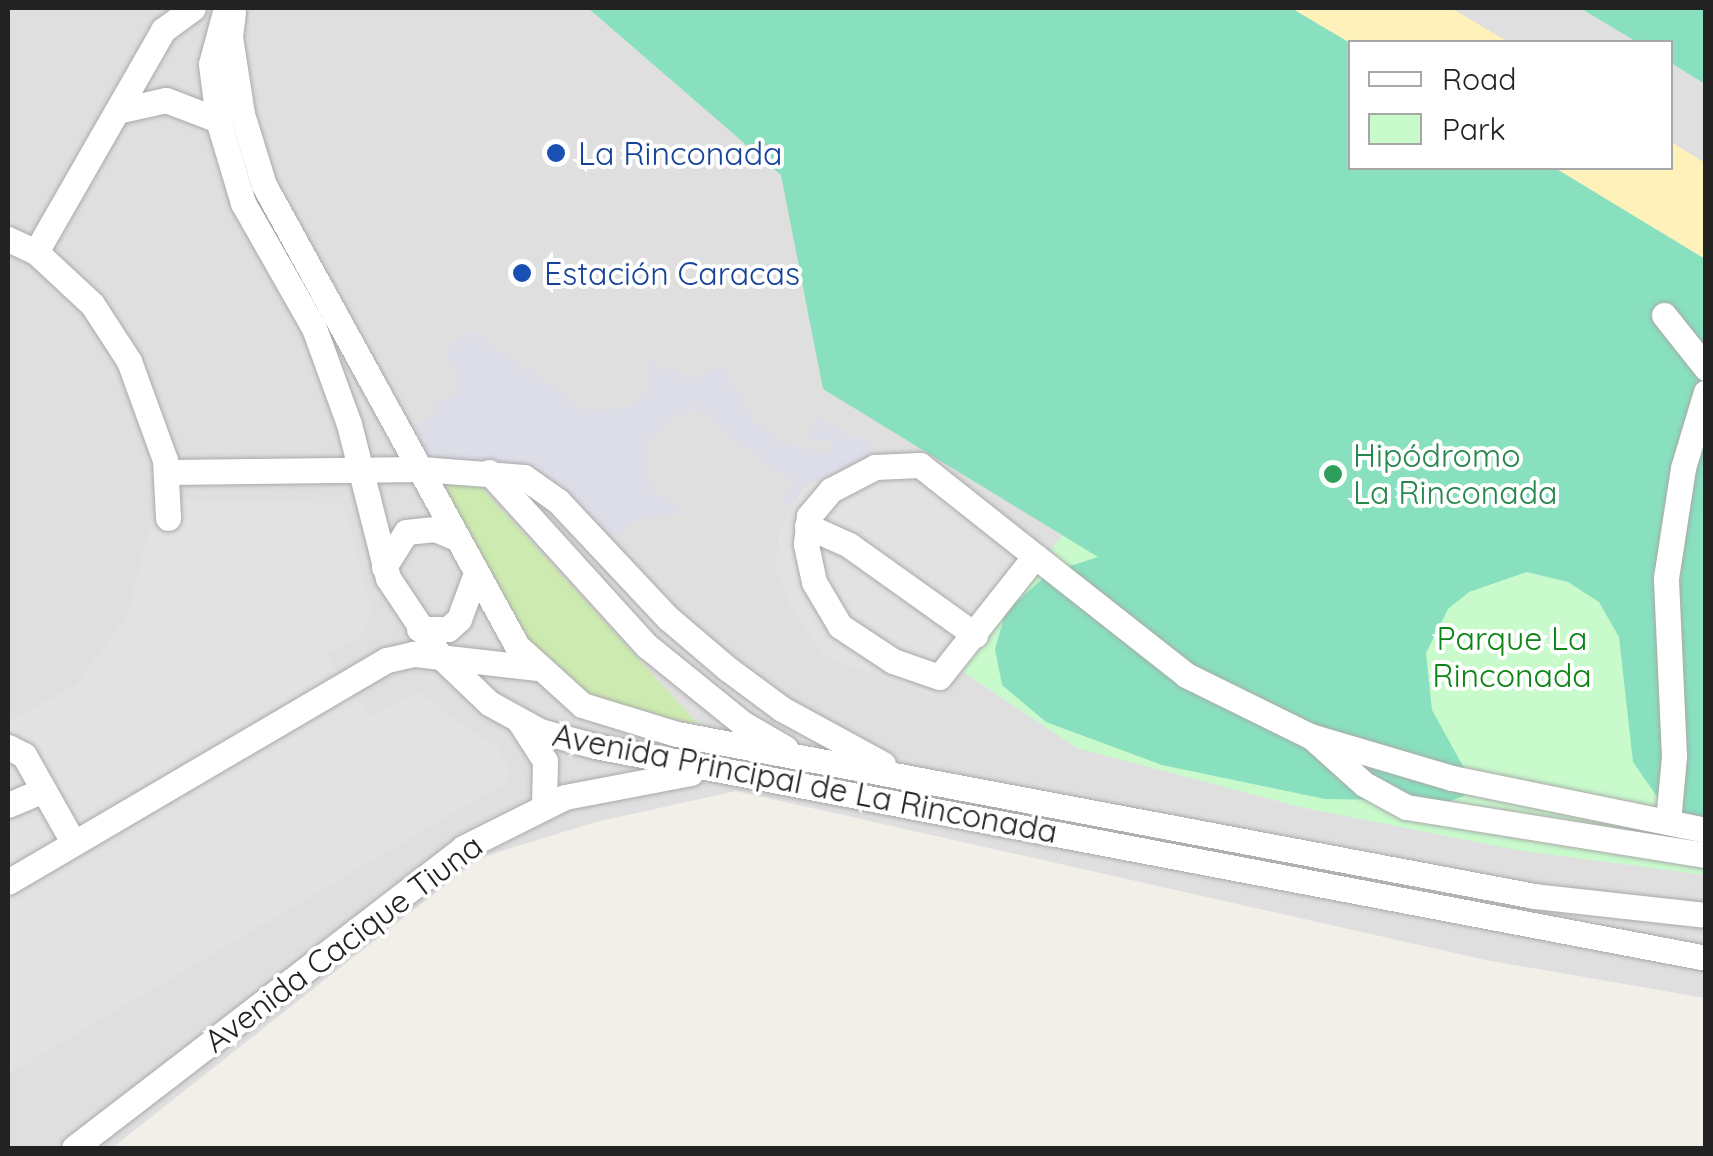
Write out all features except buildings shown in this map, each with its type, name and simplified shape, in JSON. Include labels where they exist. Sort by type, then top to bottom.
[{"type":"street","points":[[36,252],[163,30],[193,8]]},
{"type":"street","name":"Avenida Principal de La Rinconada","points":[[230,8],[210,64],[218,120],[243,203],[314,328],[360,471],[384,566],[419,630],[440,656],[490,703],[518,718],[594,746],[1706,958]]},
{"type":"street","name":"Avenida Principal de La Rinconada","points":[[230,8],[230,37],[242,114],[264,185],[422,469],[475,576],[536,668],[582,705],[604,714],[798,756],[1534,896],[1706,915]]},
{"type":"street","points":[[117,112],[166,100],[218,120]]},
{"type":"street","points":[[8,239],[36,252],[92,304],[129,361],[156,422],[168,472],[168,518]]},
{"type":"street","points":[[1664,315],[1706,368]]},
{"type":"street","points":[[1668,822],[1674,756],[1666,578],[1683,468],[1706,392]]},
{"type":"street","points":[[1035,556],[939,676],[856,639],[821,598],[807,526],[831,490],[874,467],[920,465],[1035,556],[1186,676],[1310,736],[1452,778],[1706,830]]},
{"type":"street","points":[[168,472],[422,469],[524,477],[558,501],[668,618],[782,708],[905,776]]},
{"type":"street","points":[[489,472],[647,646],[742,723],[798,756]]},
{"type":"street","points":[[807,526],[849,546],[975,635]]},
{"type":"street","points":[[384,566],[406,532],[435,529],[454,537]]},
{"type":"street","points":[[419,630],[448,629],[459,619],[475,576]]},
{"type":"street","points":[[8,882],[387,660],[440,656],[536,668]]},
{"type":"street","points":[[518,718],[545,761],[544,804]]},
{"type":"street","points":[[1310,736],[1364,784],[1406,807],[1706,855]]},
{"type":"street","points":[[8,747],[24,755],[73,842]]},
{"type":"street","name":"Avenida Cacique Tiuna","points":[[74,1148],[463,848],[544,804],[711,770]]},
{"type":"street","points":[[8,804],[42,791]]},
{"type":"shaded area","points":[[8,8],[1705,8],[1705,998],[1486,960],[736,791],[596,822],[479,858],[112,1148],[8,1148]]},
{"type":"shaded area","points":[[474,332],[587,411],[634,405],[649,386],[650,361],[691,379],[722,367],[755,422],[779,442],[826,454],[832,442],[809,439],[817,417],[852,438],[869,440],[873,456],[806,485],[789,508],[781,505],[793,484],[694,407],[660,428],[642,451],[652,488],[684,513],[642,518],[599,544],[524,477],[421,469],[398,427],[420,424],[435,414],[437,400],[458,394],[460,375],[447,359],[449,343]]},
{"type":"shaded area","points":[[882,454],[901,455],[1043,555],[938,699],[824,656],[790,606],[776,570],[779,530],[806,485]]},
{"type":"shaded area","points":[[156,500],[343,503],[372,612],[364,634],[327,655],[370,716],[417,692],[498,748],[511,773],[505,783],[8,1074],[8,721],[76,685],[127,616]]},
{"type":"green space","name":"Hipódromo La Rinconada","points":[[588,8],[1291,8],[1348,42],[1348,170],[1558,170],[1705,259],[1705,866],[1633,762],[1619,637],[1599,602],[1568,582],[1527,572],[1469,592],[1448,609],[1426,653],[1432,710],[1470,779],[1464,796],[1450,801],[1325,799],[1162,765],[1046,722],[1002,685],[995,649],[1006,611],[1049,573],[1098,557],[823,389],[781,175]]},
{"type":"green space","points":[[1580,8],[1705,8],[1705,84],[1673,64],[1673,40],[1634,40]]},
{"type":"green space","points":[[434,477],[477,483],[698,724],[606,705],[570,685],[541,658],[502,603]]},
{"type":"green space","name":"Parque La Rinconada","points":[[1705,492],[1705,875],[1517,850],[1300,807],[1077,748],[962,671],[1077,515]]},
{"type":"sand","points":[[1291,8],[1451,8],[1505,40],[1348,40]]},
{"type":"sand","points":[[1673,143],[1705,163],[1705,259],[1558,170],[1673,170]]},
{"type":"place","name":"La Rinconada","points":[[556,153]]},
{"type":"place","name":"Estación Caracas","points":[[522,273]]},
{"type":"place","name":"Hipódromo La Rinconada","points":[[1333,474]]}]
